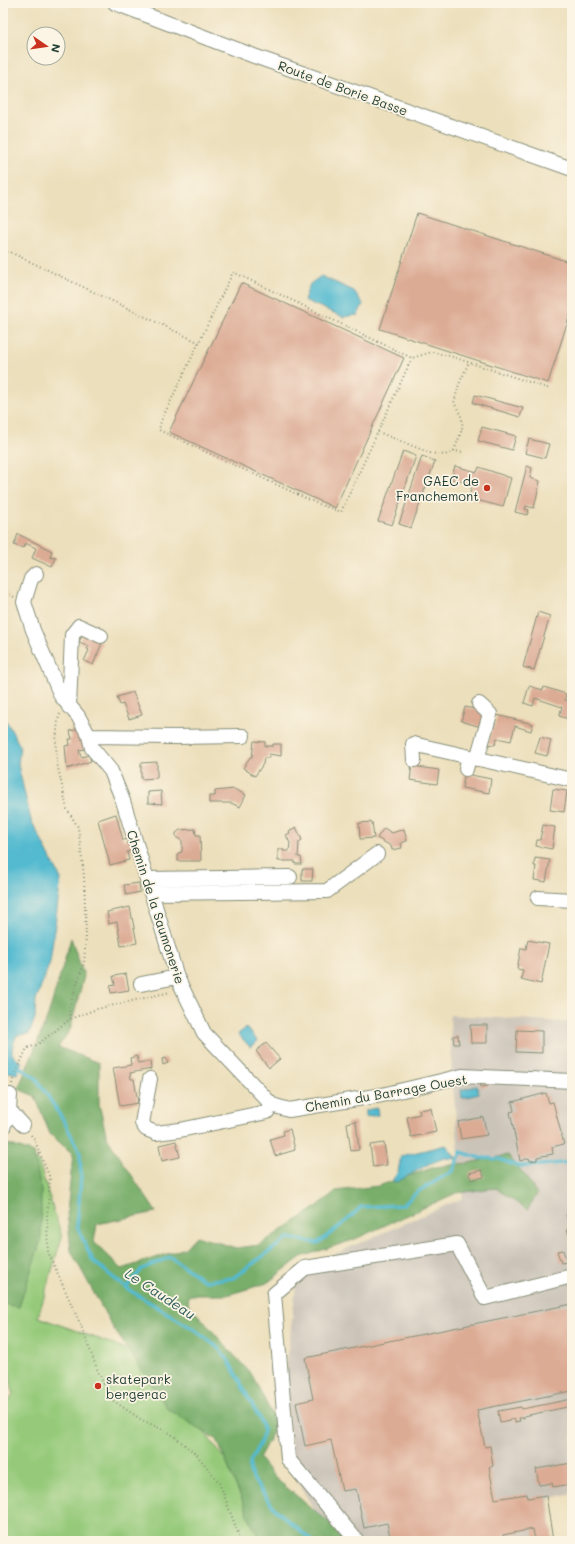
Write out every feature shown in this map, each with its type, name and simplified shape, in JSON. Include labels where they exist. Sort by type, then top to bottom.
[{"type":"street","name":"Route de Borie Basse","points":[[115,3],[262,59],[572,169]]},
{"type":"street","name":"Chemin de la Saumonerie","points":[[36,574],[30,579],[24,602],[33,630],[65,701],[78,716],[89,736],[92,748],[111,772],[123,801],[180,983],[204,1033],[272,1105]]},
{"type":"street","points":[[65,701],[72,634],[79,626],[101,636]]},
{"type":"street","points":[[471,762],[490,714],[479,704]]},
{"type":"street","points":[[89,736],[243,736]]},
{"type":"street","points":[[414,760],[413,744],[471,762],[572,780]]},
{"type":"street","points":[[151,893],[328,891],[377,854]]},
{"type":"street","points":[[147,879],[290,877]]},
{"type":"street","points":[[538,898],[572,900]]},
{"type":"street","points":[[141,984],[180,983]]},
{"type":"street","name":"Chemin du Barrage Ouest","points":[[272,1105],[289,1110],[382,1095],[462,1076],[572,1081]]},
{"type":"street","points":[[150,1079],[142,1123],[146,1129],[156,1134],[267,1112],[272,1105]]},
{"type":"street","points":[[3,1128],[10,1095]]},
{"type":"street","points":[[8,1110],[23,1125]]},
{"type":"street","points":[[357,1541],[288,1459],[274,1294],[305,1268],[457,1244],[485,1298],[572,1276]]},
{"type":"path","points":[[3,252],[10,252],[200,343]]},
{"type":"path","points":[[412,358],[341,512],[316,503],[159,430],[161,421],[233,272],[412,358],[432,352],[469,362],[550,389]]},
{"type":"path","points":[[454,451],[464,425],[462,416],[454,403],[459,384],[469,362]]},
{"type":"path","points":[[378,432],[430,453],[445,455],[454,451],[464,452]]},
{"type":"path","points":[[65,701],[58,720],[56,742],[57,763],[67,809],[78,827],[83,857],[86,937],[84,963],[69,1008],[70,1019]]},
{"type":"path","points":[[14,1076],[27,1048],[37,1045],[70,1019],[97,1009],[154,997],[180,983]]},
{"type":"path","points":[[34,1139],[50,1178],[47,1216],[48,1252],[82,1328],[98,1372],[112,1400],[142,1420],[170,1433],[197,1455],[219,1482],[241,1541]]},
{"type":"shaded area","points":[[572,1005],[572,1493],[548,1499],[553,1541],[334,1541],[295,1478],[284,1386],[298,1270],[463,1198],[452,1074],[450,1015],[566,1022]]},
{"type":"green space","points":[[71,938],[84,976],[70,1030],[58,1047],[99,1063],[99,1104],[107,1138],[156,1212],[97,1224],[94,1242],[122,1269],[185,1248],[196,1236],[236,1248],[259,1245],[314,1209],[336,1191],[378,1186],[435,1167],[468,1163],[508,1155],[526,1177],[537,1194],[527,1210],[496,1188],[456,1193],[353,1240],[301,1257],[267,1283],[227,1295],[189,1295],[188,1304],[252,1375],[277,1424],[259,1458],[275,1478],[342,1533],[347,1541],[262,1541],[252,1524],[217,1440],[168,1409],[112,1326],[71,1251],[67,1212],[73,1154],[50,1134],[35,1096],[18,1089],[48,1016]]},
{"type":"green space","points":[[8,1144],[34,1153],[41,1190],[41,1240],[19,1307],[3,1304],[3,1159]]},
{"type":"green space","points":[[5,1157],[38,1160],[62,1237],[38,1317],[146,1356],[224,1458],[271,1529],[276,1541],[3,1541],[3,1413],[13,1393],[3,1340],[3,1164]]},
{"type":"water","points":[[321,276],[354,291],[363,304],[358,315],[343,317],[304,300],[310,284]]},
{"type":"water","points":[[3,715],[20,746],[18,765],[31,820],[61,879],[50,962],[36,1000],[35,1018],[29,1034],[17,1035],[12,1047],[14,1057],[22,1062],[17,1074],[8,1072],[3,1075]]},
{"type":"water","points":[[246,1028],[258,1041],[250,1047],[238,1034]]},
{"type":"water","points":[[477,1086],[479,1094],[462,1098],[461,1090]]},
{"type":"water","points":[[377,1108],[378,1115],[366,1117],[366,1110]]},
{"type":"water","points":[[446,1145],[457,1159],[444,1158],[429,1164],[397,1182],[392,1181],[398,1172],[401,1156]]},
{"type":"building","points":[[417,213],[572,263],[572,308],[548,383],[380,329]]},
{"type":"building","points":[[241,283],[404,358],[335,508],[169,432]]},
{"type":"building","points":[[475,395],[523,408],[520,417],[473,403]]},
{"type":"building","points":[[482,427],[516,436],[512,450],[478,441]]},
{"type":"building","points":[[529,439],[549,444],[545,458],[525,453]]},
{"type":"building","points":[[403,451],[416,456],[392,525],[378,521]]},
{"type":"building","points":[[422,456],[435,461],[411,528],[399,524]]},
{"type":"building","points":[[455,466],[477,472],[479,467],[511,478],[503,507],[469,498],[472,484],[451,479]]},
{"type":"building","points":[[527,466],[532,468],[530,478],[540,481],[534,508],[526,506],[525,509],[529,510],[527,515],[515,512]]},
{"type":"building","points":[[18,534],[52,551],[50,557],[56,558],[52,567],[32,558],[36,548],[25,543],[23,548],[14,545]]},
{"type":"building","points":[[538,612],[550,616],[534,670],[523,667]]},
{"type":"building","points":[[83,633],[102,643],[93,665],[84,661],[89,650],[87,649],[89,646],[79,642]]},
{"type":"building","points":[[529,686],[543,690],[544,687],[566,694],[565,700],[572,702],[571,720],[559,716],[562,707],[535,698],[533,706],[524,703]]},
{"type":"building","points":[[133,692],[142,715],[129,719],[123,704],[120,705],[117,697]]},
{"type":"building","points":[[465,707],[480,710],[485,715],[481,727],[461,721]]},
{"type":"building","points":[[497,715],[533,724],[531,731],[515,726],[511,741],[497,738],[495,745],[488,744]]},
{"type":"building","points":[[79,729],[85,749],[79,750],[81,757],[89,755],[91,761],[67,769],[65,746],[70,745],[69,739],[72,739],[70,731]]},
{"type":"building","points":[[540,737],[551,740],[547,756],[535,753]]},
{"type":"building","points":[[254,741],[265,742],[265,746],[281,744],[281,756],[269,754],[269,758],[264,758],[263,764],[255,776],[243,768],[250,757],[252,757]]},
{"type":"building","points":[[157,762],[157,778],[141,779],[141,763]]},
{"type":"building","points":[[412,764],[419,765],[418,767],[439,770],[437,784],[410,780]]},
{"type":"building","points":[[465,772],[471,773],[471,775],[491,779],[489,793],[462,788]]},
{"type":"building","points":[[234,789],[246,795],[240,807],[231,803],[209,803],[209,796],[215,796],[215,791]]},
{"type":"building","points":[[553,789],[567,791],[564,812],[550,810]]},
{"type":"building","points":[[161,791],[162,804],[148,803],[148,792]]},
{"type":"building","points":[[116,814],[123,840],[130,839],[133,850],[127,852],[129,860],[110,865],[98,820]]},
{"type":"building","points":[[372,822],[374,838],[360,839],[359,823]]},
{"type":"building","points":[[543,825],[555,827],[552,849],[536,846],[537,840],[540,840]]},
{"type":"building","points":[[296,827],[302,840],[299,842],[298,857],[301,857],[302,864],[295,864],[295,861],[278,861],[278,849],[289,851],[290,843],[286,835],[290,833],[289,831]]},
{"type":"building","points":[[384,828],[392,833],[404,829],[407,841],[401,843],[402,848],[392,850],[391,846],[377,838]]},
{"type":"building","points":[[195,829],[196,835],[200,835],[201,861],[178,861],[178,853],[182,852],[182,841],[176,837],[176,833],[180,830]]},
{"type":"building","points":[[535,858],[550,860],[546,882],[534,880],[536,866],[534,866]]},
{"type":"building","points":[[302,869],[313,869],[312,881],[302,881]]},
{"type":"building","points":[[139,883],[140,892],[126,895],[124,885]]},
{"type":"building","points":[[130,907],[137,943],[121,946],[117,922],[109,924],[107,912]]},
{"type":"building","points":[[528,940],[549,944],[541,984],[521,979],[523,970],[517,969],[521,948],[526,949]]},
{"type":"building","points":[[126,974],[129,990],[111,993],[110,986],[115,985],[113,976]]},
{"type":"building","points":[[470,1025],[487,1025],[487,1043],[471,1043]]},
{"type":"building","points":[[517,1030],[542,1031],[542,1053],[516,1052]]},
{"type":"building","points":[[458,1035],[459,1044],[454,1044],[453,1036]]},
{"type":"building","points":[[266,1043],[280,1059],[269,1068],[256,1051]]},
{"type":"building","points":[[137,1056],[138,1063],[150,1061],[151,1069],[130,1073],[131,1079],[134,1079],[138,1103],[120,1106],[113,1068],[131,1065],[130,1058]]},
{"type":"building","points":[[166,1058],[168,1063],[163,1065],[162,1059]]},
{"type":"building","points":[[488,1082],[488,1086],[481,1087],[480,1083]]},
{"type":"building","points":[[546,1093],[549,1103],[553,1102],[564,1144],[552,1147],[553,1154],[537,1157],[537,1160],[530,1161],[529,1158],[520,1161],[510,1112],[514,1111],[512,1102]]},
{"type":"building","points":[[431,1108],[436,1132],[411,1137],[407,1117],[420,1114],[419,1110]]},
{"type":"building","points":[[483,1117],[487,1135],[461,1139],[458,1122]]},
{"type":"building","points":[[356,1121],[359,1150],[351,1151],[347,1123]]},
{"type":"building","points":[[290,1129],[295,1150],[275,1156],[270,1139],[284,1135],[283,1131]]},
{"type":"building","points":[[176,1141],[180,1157],[162,1161],[159,1145]]},
{"type":"building","points":[[384,1143],[387,1165],[373,1167],[370,1145]]},
{"type":"building","points":[[482,1170],[484,1177],[471,1180],[469,1173]]},
{"type":"building","points":[[572,1214],[572,1234],[569,1235],[567,1229],[571,1228],[566,1215]]},
{"type":"building","points":[[563,1250],[567,1262],[561,1263],[557,1251]]},
{"type":"building","points":[[572,1304],[572,1391],[477,1410],[485,1447],[490,1446],[493,1466],[489,1467],[495,1499],[527,1494],[528,1498],[546,1495],[553,1541],[531,1541],[535,1540],[533,1529],[503,1535],[504,1541],[391,1541],[387,1523],[364,1528],[356,1489],[342,1491],[331,1440],[305,1446],[296,1403],[313,1399],[305,1358]]},
{"type":"building","points":[[572,1399],[572,1406],[524,1416],[524,1418],[519,1418],[520,1421],[515,1422],[515,1419],[500,1422],[498,1411],[521,1407],[522,1409]]},
{"type":"building","points":[[572,1463],[572,1484],[553,1487],[552,1483],[539,1485],[536,1469]]},
{"type":"waterway","name":"Le Caudeau","points":[[16,1065],[36,1078],[64,1121],[80,1153],[81,1176],[77,1227],[93,1261],[126,1288],[195,1330],[216,1346],[227,1358],[260,1419],[264,1431],[260,1443],[250,1462],[250,1472],[255,1482],[275,1509],[312,1541]]},
{"type":"waterway","points":[[126,1288],[142,1269],[170,1257],[205,1281],[233,1278],[288,1238],[318,1243],[345,1222],[361,1207],[403,1205],[417,1192],[453,1171],[461,1152],[480,1158],[499,1159],[517,1166],[572,1162]]},
{"type":"place","name":"GAEC de Franchemont","points":[[487,488]]},
{"type":"place","name":"skatepark bergerac","points":[[98,1386]]}]
